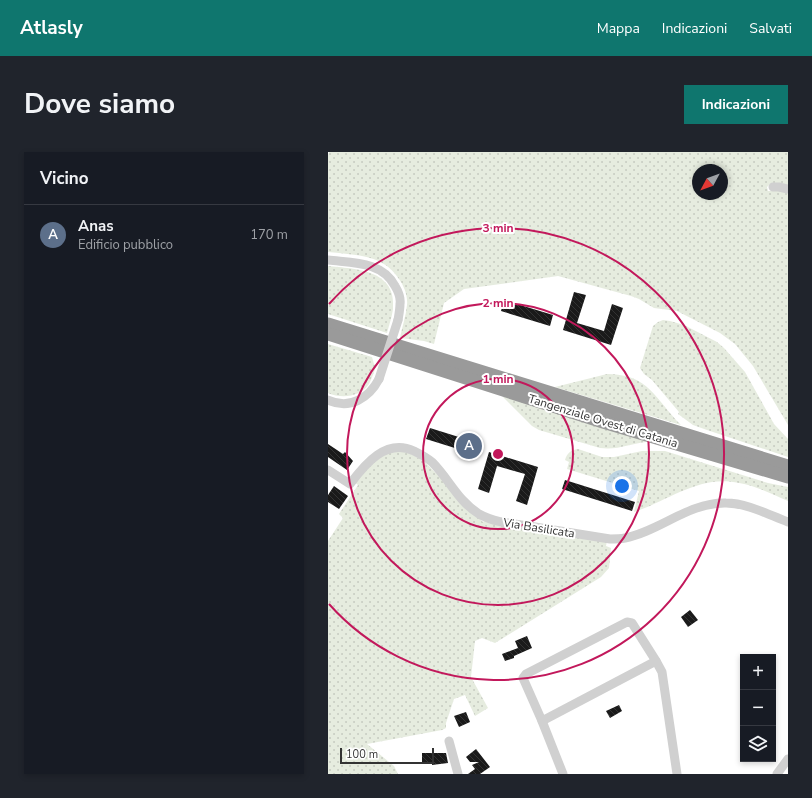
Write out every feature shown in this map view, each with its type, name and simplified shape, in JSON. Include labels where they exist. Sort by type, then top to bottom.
[{"type":"highway","name":"Tangenziale Ovest di Catania","points":[[328,324],[788,466]]},
{"type":"highway","name":"Tangenziale Ovest di Catania","points":[[328,334],[603,422],[788,477]]},
{"type":"street","points":[[772,187],[788,189]]},
{"type":"street","points":[[328,260],[368,264],[382,271],[392,280],[398,290],[401,302],[398,320],[380,379],[374,389],[369,394],[357,401],[343,404],[328,400]]},
{"type":"street","name":"Via Basilicata","points":[[329,473],[350,484],[363,467],[378,454],[390,448],[406,448],[432,462],[461,500],[479,514],[498,521],[610,539],[625,538],[641,533],[697,508],[713,504],[740,504],[788,522]]},
{"type":"street","points":[[563,774],[523,678],[526,674],[627,622],[632,623],[662,672],[677,774]]},
{"type":"street","points":[[542,721],[656,661]]},
{"type":"street","points":[[449,741],[458,774]]},
{"type":"street","points":[[777,774],[788,759]]},
{"type":"shaded area","points":[[329,152],[788,152],[788,186],[785,184],[770,184],[767,187],[768,191],[788,191],[788,425],[753,366],[735,344],[720,333],[677,311],[654,308],[631,296],[558,276],[464,289],[444,303],[434,344],[424,341],[400,338],[407,298],[399,279],[392,271],[377,260],[368,257],[328,252]]},
{"type":"shaded area","points":[[328,266],[361,270],[381,279],[388,286],[392,296],[393,309],[387,333],[328,314]]},
{"type":"shaded area","points":[[663,320],[684,325],[717,342],[724,348],[745,372],[774,424],[788,439],[788,457],[693,425],[678,414],[679,412],[640,368],[653,326]]},
{"type":"shaded area","points":[[328,344],[372,357],[376,366],[369,384],[361,392],[350,396],[339,396],[328,393]]},
{"type":"shaded area","points":[[607,374],[633,378],[642,383],[657,397],[681,425],[555,387]]},
{"type":"shaded area","points":[[502,396],[639,438],[646,442],[618,448],[600,448],[539,430],[532,426]]},
{"type":"shaded area","points":[[578,449],[602,457],[614,457],[642,451],[665,451],[768,483],[788,487],[788,501],[764,490],[745,484],[725,481],[711,482],[685,490],[634,512],[639,491],[567,469],[569,462],[565,460],[567,455],[571,451]]},
{"type":"shaded area","points":[[407,451],[426,463],[483,522],[485,520],[607,541],[606,546],[611,548],[609,568],[601,577],[495,643],[482,638],[475,641],[471,677],[488,708],[475,716],[465,695],[454,699],[446,723],[446,728],[442,730],[367,744],[394,766],[398,774],[328,774],[328,541],[343,518],[339,514],[358,485],[354,482],[362,472],[386,452]]},
{"type":"building","points":[[574,292],[586,295],[577,323],[604,331],[612,304],[623,308],[611,345],[563,330]]},
{"type":"building","points":[[504,300],[553,315],[550,326],[501,311]]},
{"type":"building","points":[[430,428],[478,443],[474,454],[426,439]]},
{"type":"building","points":[[328,444],[343,454],[345,452],[353,461],[347,470],[328,457]]},
{"type":"building","points":[[489,452],[538,467],[527,505],[516,501],[525,474],[497,466],[489,493],[478,489]]},
{"type":"building","points":[[565,480],[635,502],[632,511],[562,489]]},
{"type":"building","points":[[334,486],[348,496],[339,509],[328,502],[328,495]]},
{"type":"building","points":[[690,610],[698,620],[688,627],[681,617]]},
{"type":"building","points":[[527,636],[532,648],[514,656],[514,658],[505,661],[502,654],[518,648],[515,641]]},
{"type":"building","points":[[619,705],[622,711],[610,718],[606,711]]},
{"type":"building","points":[[466,712],[470,722],[459,727],[454,716]]},
{"type":"building","points":[[476,749],[490,767],[480,774],[468,774],[475,769],[472,765],[479,762],[470,762],[466,757]]},
{"type":"building","points":[[422,753],[446,753],[448,763],[432,765],[432,762],[422,763]]},
{"type":"place","name":"Anas","points":[[469,446]]}]
